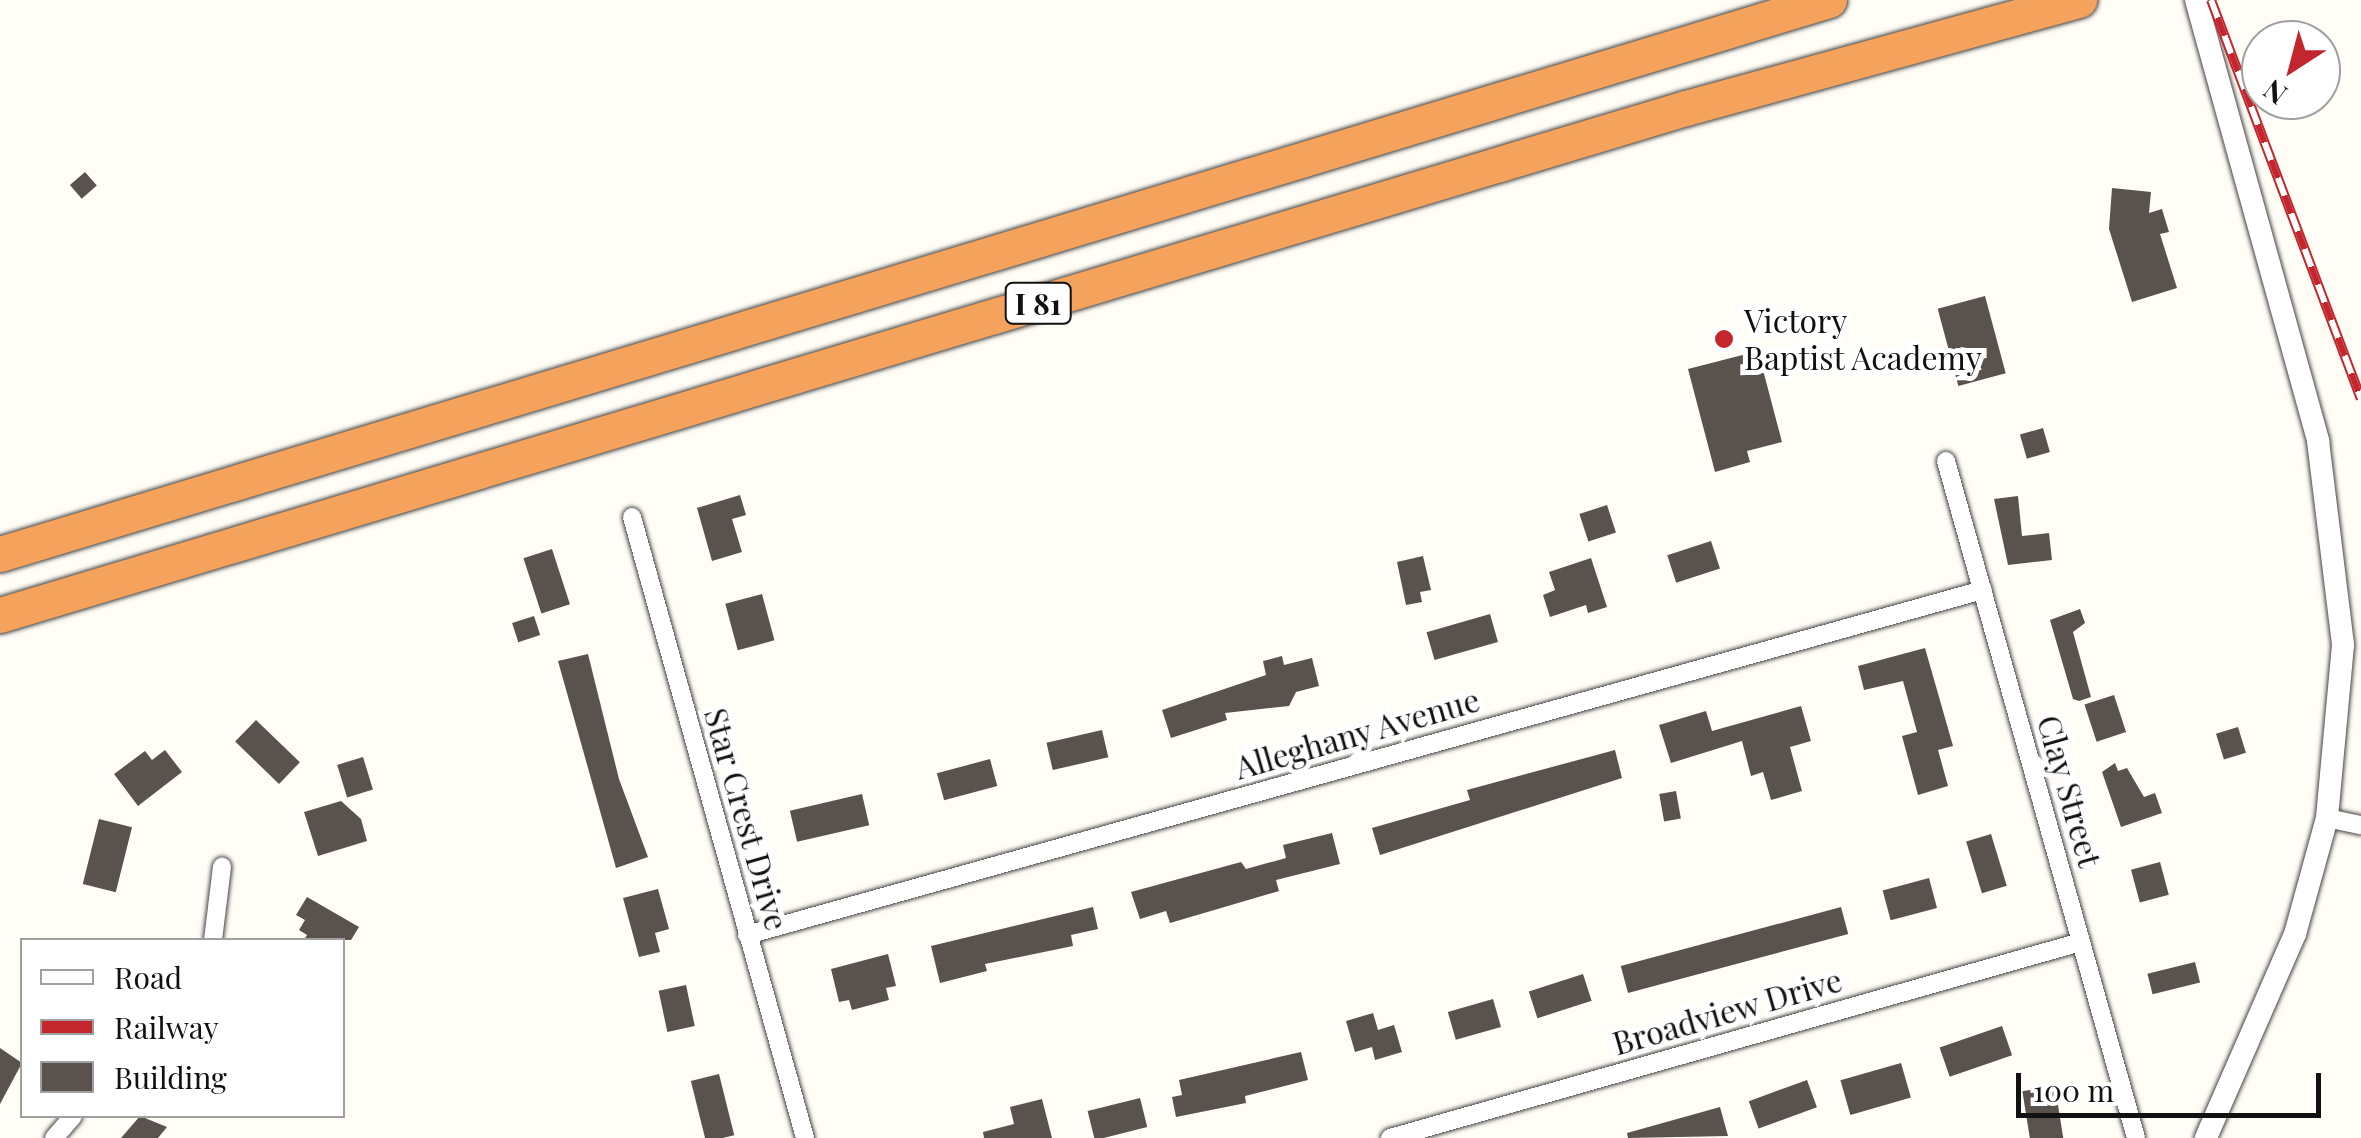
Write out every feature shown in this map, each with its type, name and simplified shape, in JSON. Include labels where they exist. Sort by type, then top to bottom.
[{"type":"highway","name":"I 81","points":[[0,554],[1829,0]]},
{"type":"highway","name":"I 81","points":[[0,615],[1686,108],[2079,0]]},
{"type":"street","points":[[2196,0],[2318,441],[2344,645],[2327,818],[2295,934],[2206,1138]]},
{"type":"street","name":"Clay Street","points":[[1946,461],[2136,1138]]},
{"type":"street","name":"Star Crest Drive","points":[[632,516],[805,1138]]},
{"type":"street","name":"Alleghany Avenue","points":[[748,935],[1983,590]]},
{"type":"street","points":[[2327,818],[2361,825]]},
{"type":"street","points":[[213,938],[222,866]]},
{"type":"street","name":"Broadview Drive","points":[[1390,1138],[2081,942]]},
{"type":"street","points":[[54,1138],[71,1118]]},
{"type":"building","points":[[85,172],[97,186],[82,199],[70,185]]},
{"type":"building","points":[[2112,188],[2151,192],[2149,213],[2162,209],[2169,232],[2160,234],[2177,288],[2132,302],[2109,229]]},
{"type":"building","points":[[1985,296],[2006,373],[1958,386],[1938,309]]},
{"type":"building","points":[[1758,351],[1782,442],[1747,451],[1750,462],[1715,472],[1688,369]]},
{"type":"building","points":[[2043,428],[2050,452],[2027,459],[2020,435]]},
{"type":"building","points":[[740,495],[746,515],[732,519],[742,552],[712,561],[697,508]]},
{"type":"building","points":[[2018,496],[2022,536],[2049,533],[2052,560],[2008,565],[1994,499]]},
{"type":"building","points":[[1607,505],[1616,533],[1588,542],[1579,514]]},
{"type":"building","points":[[1711,541],[1720,569],[1676,583],[1667,555]]},
{"type":"building","points":[[552,549],[570,604],[541,613],[523,558]]},
{"type":"building","points":[[1423,556],[1431,590],[1420,592],[1422,602],[1406,605],[1397,562]]},
{"type":"building","points":[[1591,558],[1607,607],[1588,613],[1586,605],[1550,617],[1543,595],[1555,590],[1549,572]]},
{"type":"building","points":[[762,594],[774,640],[738,650],[725,604]]},
{"type":"building","points":[[2080,609],[2085,623],[2073,632],[2091,697],[2079,701],[2073,699],[2050,620]]},
{"type":"building","points":[[1490,614],[1498,642],[1435,660],[1427,632]]},
{"type":"building","points":[[534,616],[540,635],[518,642],[512,623]]},
{"type":"building","points":[[1925,648],[1953,746],[1938,750],[1948,786],[1918,795],[1902,736],[1917,732],[1903,681],[1864,690],[1858,666]]},
{"type":"building","points":[[588,654],[619,779],[648,857],[616,868],[558,661]]},
{"type":"building","points":[[1282,656],[1284,665],[1312,658],[1319,686],[1296,692],[1289,706],[1225,713],[1227,720],[1171,738],[1162,710],[1266,675],[1263,661]]},
{"type":"building","points":[[2114,695],[2126,732],[2097,742],[2085,705]]},
{"type":"building","points":[[1801,706],[1811,741],[1790,747],[1802,791],[1771,800],[1763,772],[1751,776],[1742,741],[1671,763],[1659,725],[1706,711],[1712,731]]},
{"type":"building","points":[[256,720],[300,762],[279,784],[235,742]]},
{"type":"building","points":[[2238,727],[2246,753],[2224,760],[2216,734]]},
{"type":"building","points":[[1102,730],[1108,757],[1053,770],[1046,743]]},
{"type":"building","points":[[165,750],[182,772],[138,806],[114,774],[145,751],[152,760]]},
{"type":"building","points":[[1615,750],[1622,778],[1380,855],[1372,828],[1470,800],[1467,790]]},
{"type":"building","points":[[363,757],[373,790],[347,797],[337,765]]},
{"type":"building","points":[[990,759],[997,786],[944,800],[937,773]]},
{"type":"building","points":[[2115,763],[2118,771],[2127,768],[2144,797],[2155,793],[2162,813],[2121,827],[2102,772]]},
{"type":"building","points":[[1676,791],[1681,819],[1664,822],[1659,794]]},
{"type":"building","points":[[862,794],[869,825],[797,842],[790,811]]},
{"type":"building","points":[[341,801],[361,819],[367,841],[318,856],[304,812]]},
{"type":"building","points":[[99,819],[132,827],[116,892],[83,884]]},
{"type":"building","points":[[1332,833],[1340,864],[1276,880],[1279,891],[1170,923],[1166,911],[1140,919],[1131,892],[1241,862],[1246,869],[1286,858],[1283,845]]},
{"type":"building","points":[[1991,834],[2007,886],[1982,893],[1966,842]]},
{"type":"building","points":[[2160,862],[2169,895],[2140,903],[2131,870]]},
{"type":"building","points":[[1929,878],[1937,908],[1891,920],[1883,890]]},
{"type":"building","points":[[658,889],[669,929],[655,933],[660,952],[639,957],[623,898]]},
{"type":"building","points":[[307,897],[359,927],[351,940],[305,938],[307,935],[299,930],[305,920],[296,915]]},
{"type":"building","points":[[1093,907],[1098,929],[1071,935],[1073,946],[985,964],[987,971],[940,983],[931,946]]},
{"type":"building","points":[[1841,907],[1848,934],[1628,993],[1621,966]]},
{"type":"building","points":[[888,954],[896,986],[886,988],[889,1000],[852,1010],[849,1000],[839,1002],[831,969]]},
{"type":"building","points":[[2195,962],[2200,982],[2153,994],[2147,974]]},
{"type":"building","points":[[1583,974],[1592,1001],[1537,1018],[1529,992]]},
{"type":"building","points":[[686,985],[695,1026],[667,1032],[659,991]]},
{"type":"building","points":[[1493,999],[1501,1027],[1456,1040],[1448,1012]]},
{"type":"building","points":[[1373,1013],[1378,1030],[1394,1025],[1402,1052],[1375,1060],[1372,1047],[1355,1052],[1346,1021]]},
{"type":"building","points":[[2002,1026],[2012,1055],[1950,1077],[1940,1047]]},
{"type":"building","points":[[0,1048],[20,1062],[20,1067],[0,1104]]},
{"type":"building","points":[[1301,1052],[1308,1080],[1245,1096],[1246,1103],[1176,1117],[1172,1097],[1182,1095],[1179,1080]]},
{"type":"building","points":[[1901,1063],[1911,1098],[1850,1115],[1840,1080]]},
{"type":"building","points":[[719,1074],[734,1135],[705,1138],[691,1081]]},
{"type":"building","points":[[1807,1080],[1817,1107],[1759,1128],[1749,1101]]},
{"type":"building","points":[[2055,1086],[2063,1138],[2030,1138],[2022,1091]]},
{"type":"building","points":[[1140,1098],[1147,1127],[1094,1138],[1088,1111]]},
{"type":"building","points":[[1042,1099],[1052,1138],[984,1138],[983,1132],[1014,1124],[1010,1107]]},
{"type":"building","points":[[1720,1107],[1728,1136],[1628,1138],[1627,1133]]},
{"type":"building","points":[[138,1118],[167,1127],[158,1138],[121,1138]]},
{"type":"railway","points":[[2211,0],[2361,399]]},
{"type":"place","name":"Victory Baptist Academy","points":[[1724,339]]}]
